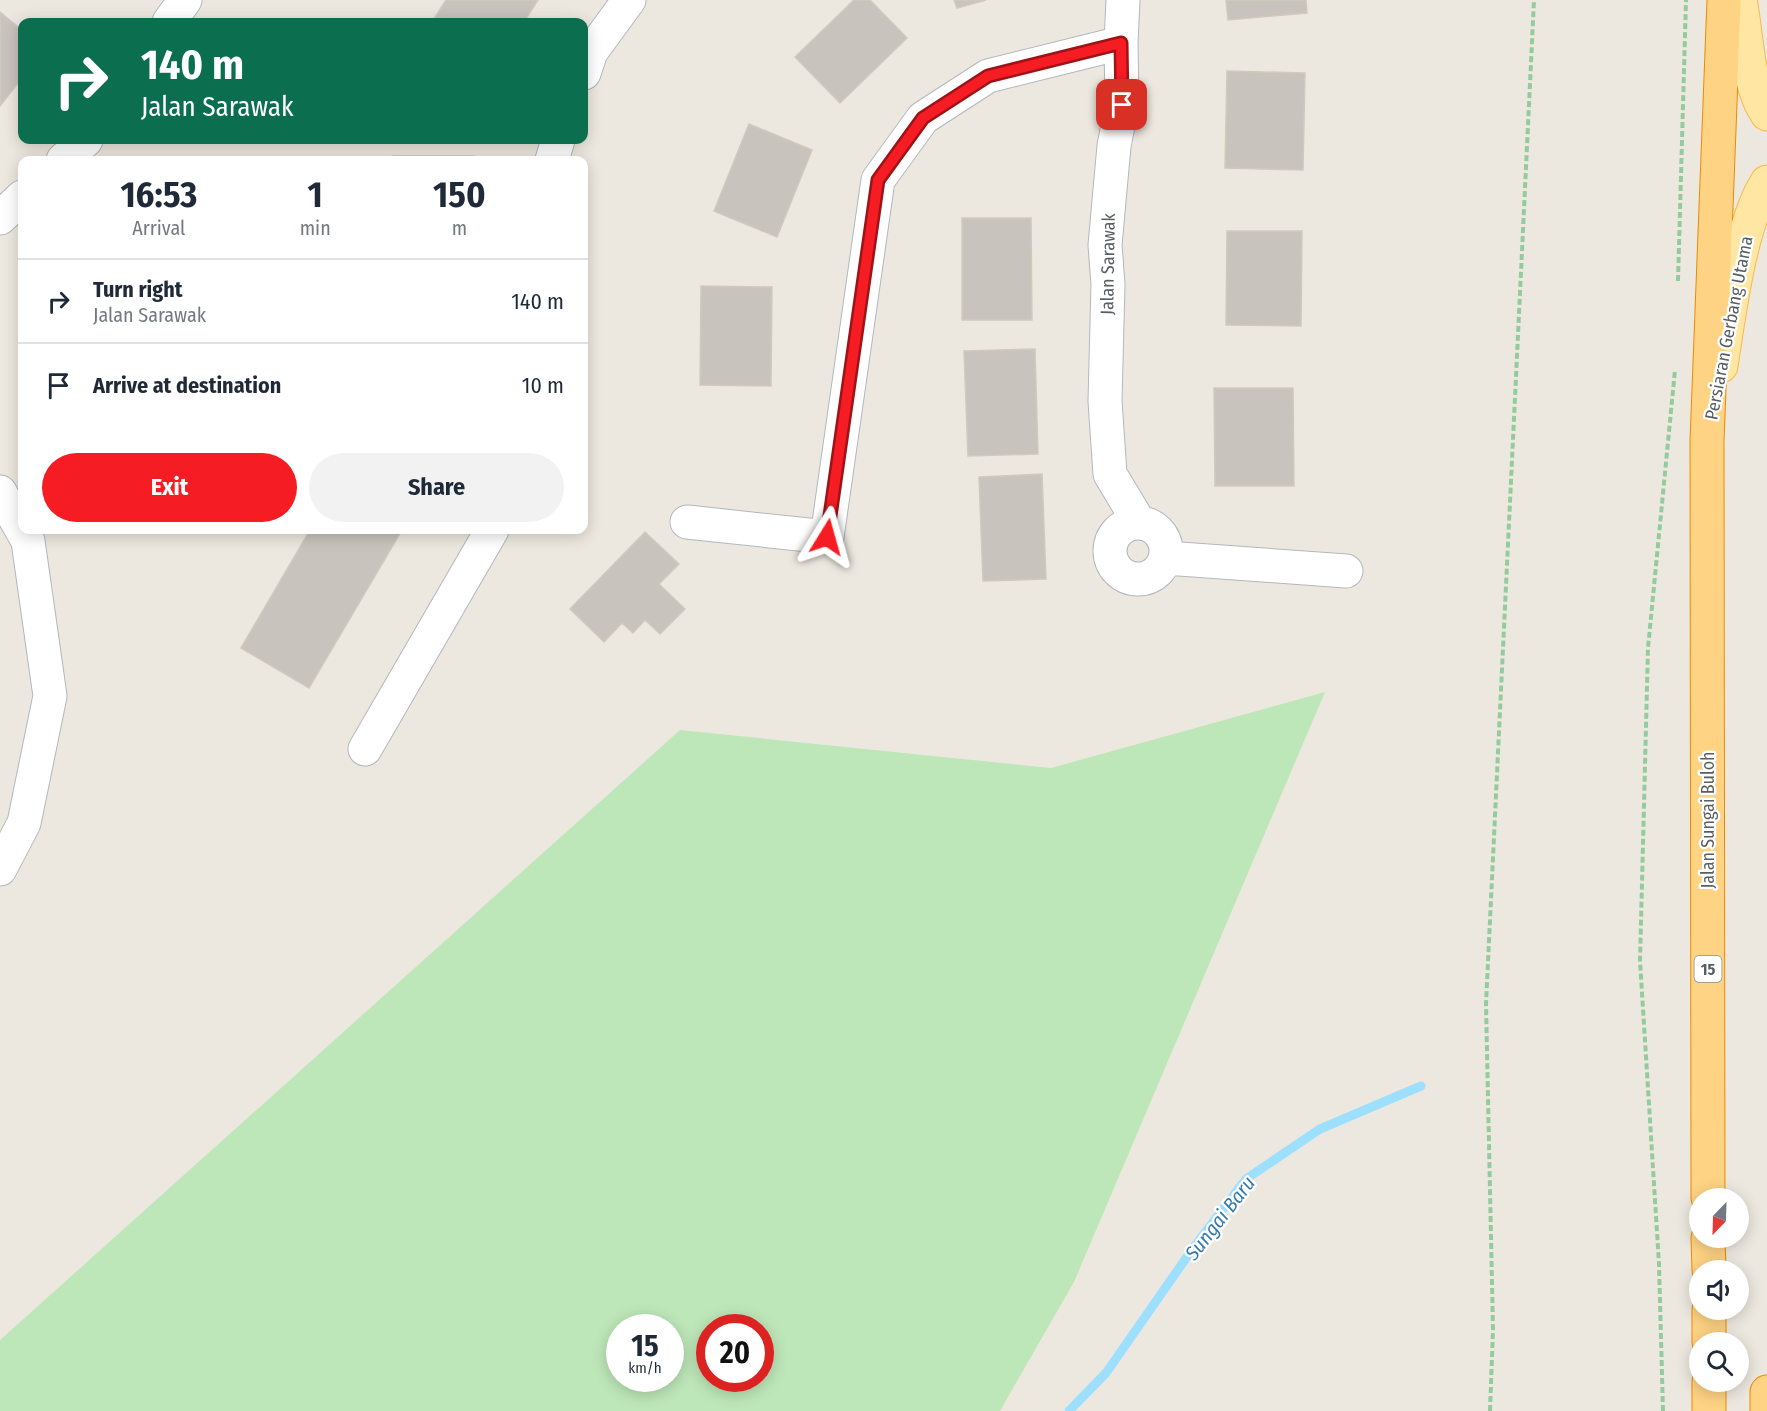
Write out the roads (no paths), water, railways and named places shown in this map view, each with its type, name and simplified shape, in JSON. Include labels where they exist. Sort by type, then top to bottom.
[{"type":"highway","name":"Jalan Sungai Buloh","points":[[1708,1188],[1707,441],[1724,0]]},
{"type":"highway","points":[[1709,1392],[1709,1411]]},
{"type":"highway","points":[[1767,1392],[1767,1411]]},
{"type":"main road","points":[[1740,0],[1750,66],[1767,114]]},
{"type":"main road","name":"Persiaran Gerbang Utama","points":[[1707,441],[1749,222],[1759,195],[1767,182]]},
{"type":"lane","points":[[172,18],[185,0]]},
{"type":"lane","points":[[588,61],[591,52],[629,0]]},
{"type":"lane","name":"Jalan Sarawak","points":[[1123,0],[1122,105],[1114,146],[1105,244],[1108,284],[1105,401],[1110,474],[1134,513],[1135,522]]},
{"type":"lane","points":[[687,522],[827,537],[878,180],[923,118],[988,76],[1121,43]]},
{"type":"lane","points":[[68,156],[81,144]]},
{"type":"lane","points":[[0,218],[18,201]]},
{"type":"lane","points":[[0,492],[18,524]]},
{"type":"lane","points":[[1135,522],[1152,526],[1165,540],[1166,558],[1157,574],[1140,581],[1123,576],[1110,563],[1109,545],[1118,529],[1135,522]]},
{"type":"lane","points":[[0,869],[24,823],[50,696],[28,541],[24,534]]},
{"type":"lane","points":[[366,749],[490,534]]},
{"type":"lane","points":[[1166,558],[1346,571]]},
{"type":"waterway","name":"Sungai Baru","points":[[1069,1411],[1106,1373],[1191,1251],[1246,1179],[1320,1129],[1421,1086]]}]
